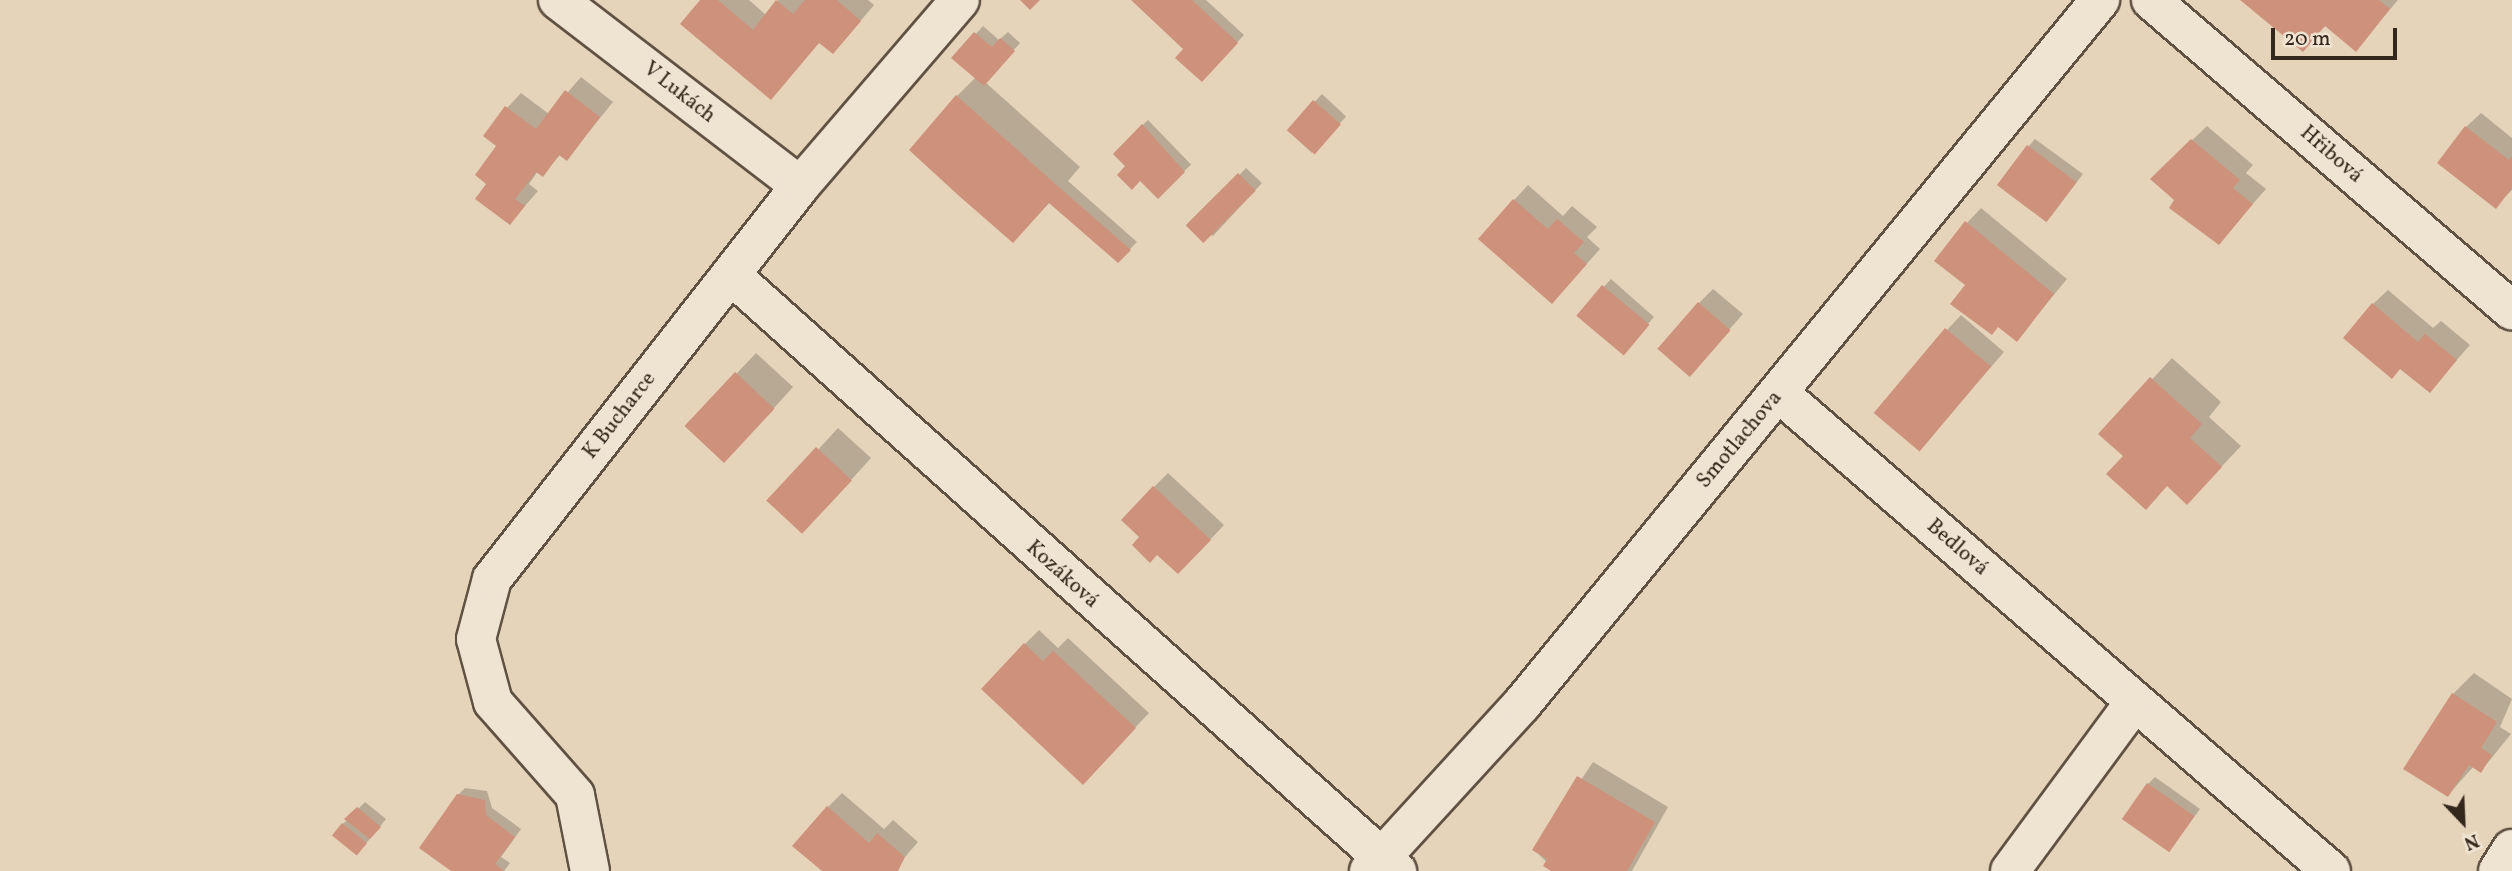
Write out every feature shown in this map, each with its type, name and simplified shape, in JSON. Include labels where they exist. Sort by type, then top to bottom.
[{"type":"street","name":"V Lukách","points":[[558,0],[800,186]]},
{"type":"street","name":"K Bucharce","points":[[590,871],[575,795],[493,702],[476,639],[492,579],[800,186],[960,0]]},
{"type":"street","name":"Smotlachova","points":[[1382,868],[1522,704],[2100,0]]},
{"type":"street","name":"Hřibová","points":[[2151,0],[2512,310]]},
{"type":"street","name":"Kozáková","points":[[731,275],[1382,868]]},
{"type":"street","name":"Bedlová","points":[[1779,393],[2331,871]]},
{"type":"street","points":[[2010,871],[2134,702]]},
{"type":"street","points":[[2498,871],[2512,849]]},
{"type":"building","points":[[700,0],[718,0],[753,30],[776,0],[793,14],[805,0],[837,0],[861,21],[833,54],[819,43],[771,100],[680,24]]},
{"type":"building","points":[[1020,0],[1040,0],[1030,10]]},
{"type":"building","points":[[1131,0],[1192,0],[1238,43],[1202,82],[1175,58],[1183,49]]},
{"type":"building","points":[[2240,0],[2379,0],[2390,9],[2356,52],[2325,26],[2303,52]]},
{"type":"building","points":[[974,32],[992,47],[1000,38],[1015,51],[984,86],[951,58]]},
{"type":"building","points":[[565,90],[600,117],[567,161],[559,155],[543,177],[536,172],[515,199],[525,206],[510,225],[475,199],[486,184],[475,175],[496,146],[483,136],[505,106],[536,129]]},
{"type":"building","points":[[956,95],[1131,250],[1118,263],[1049,203],[1013,243],[958,195],[909,150]]},
{"type":"building","points":[[1313,100],[1341,124],[1315,154],[1287,130]]},
{"type":"building","points":[[1142,124],[1185,172],[1158,199],[1140,181],[1132,190],[1117,175],[1125,166],[1113,154]]},
{"type":"building","points":[[2465,126],[2509,160],[2512,156],[2512,188],[2496,209],[2437,163]]},
{"type":"building","points":[[2191,139],[2240,180],[2233,188],[2253,204],[2219,245],[2169,208],[2174,200],[2150,179]]},
{"type":"building","points":[[2027,145],[2077,182],[2046,222],[1997,185]]},
{"type":"building","points":[[1238,173],[1256,191],[1203,243],[1186,225]]},
{"type":"building","points":[[1513,199],[1548,229],[1557,219],[1584,242],[1574,253],[1587,264],[1552,304],[1478,239]]},
{"type":"building","points":[[1965,221],[2054,294],[2017,342],[1998,327],[1992,335],[1950,304],[1965,285],[1934,261]]},
{"type":"building","points":[[1602,285],[1649,325],[1624,355],[1576,316]]},
{"type":"building","points":[[1698,302],[1730,330],[1690,377],[1657,349]]},
{"type":"building","points":[[2372,303],[2418,342],[2425,334],[2457,360],[2430,393],[2400,369],[2392,379],[2343,338]]},
{"type":"building","points":[[1945,328],[1991,367],[1920,452],[1874,413]]},
{"type":"building","points":[[735,372],[774,409],[724,463],[685,426]]},
{"type":"building","points":[[2150,377],[2202,424],[2190,438],[2222,467],[2187,505],[2167,486],[2146,510],[2106,474],[2123,456],[2098,434]]},
{"type":"building","points":[[816,447],[852,480],[802,534],[766,500]]},
{"type":"building","points":[[1153,486],[1211,540],[1178,574],[1157,555],[1150,563],[1132,545],[1139,537],[1121,520]]},
{"type":"building","points":[[1024,643],[1043,661],[1053,651],[1136,728],[1083,785],[981,689]]},
{"type":"building","points":[[2452,693],[2497,722],[2481,748],[2492,755],[2481,773],[2469,765],[2448,797],[2403,769]]},
{"type":"building","points":[[1577,776],[1655,822],[1627,871],[1551,871],[1543,866],[1547,859],[1532,850]]},
{"type":"building","points":[[2147,783],[2195,816],[2169,852],[2122,819]]},
{"type":"building","points":[[457,794],[485,800],[486,815],[515,837],[495,864],[504,871],[451,871],[419,848]]},
{"type":"building","points":[[827,806],[869,843],[877,833],[905,857],[898,871],[822,871],[792,846]]},
{"type":"building","points":[[357,807],[381,827],[370,839],[344,819]]},
{"type":"building","points":[[342,823],[367,843],[357,856],[332,835]]}]
